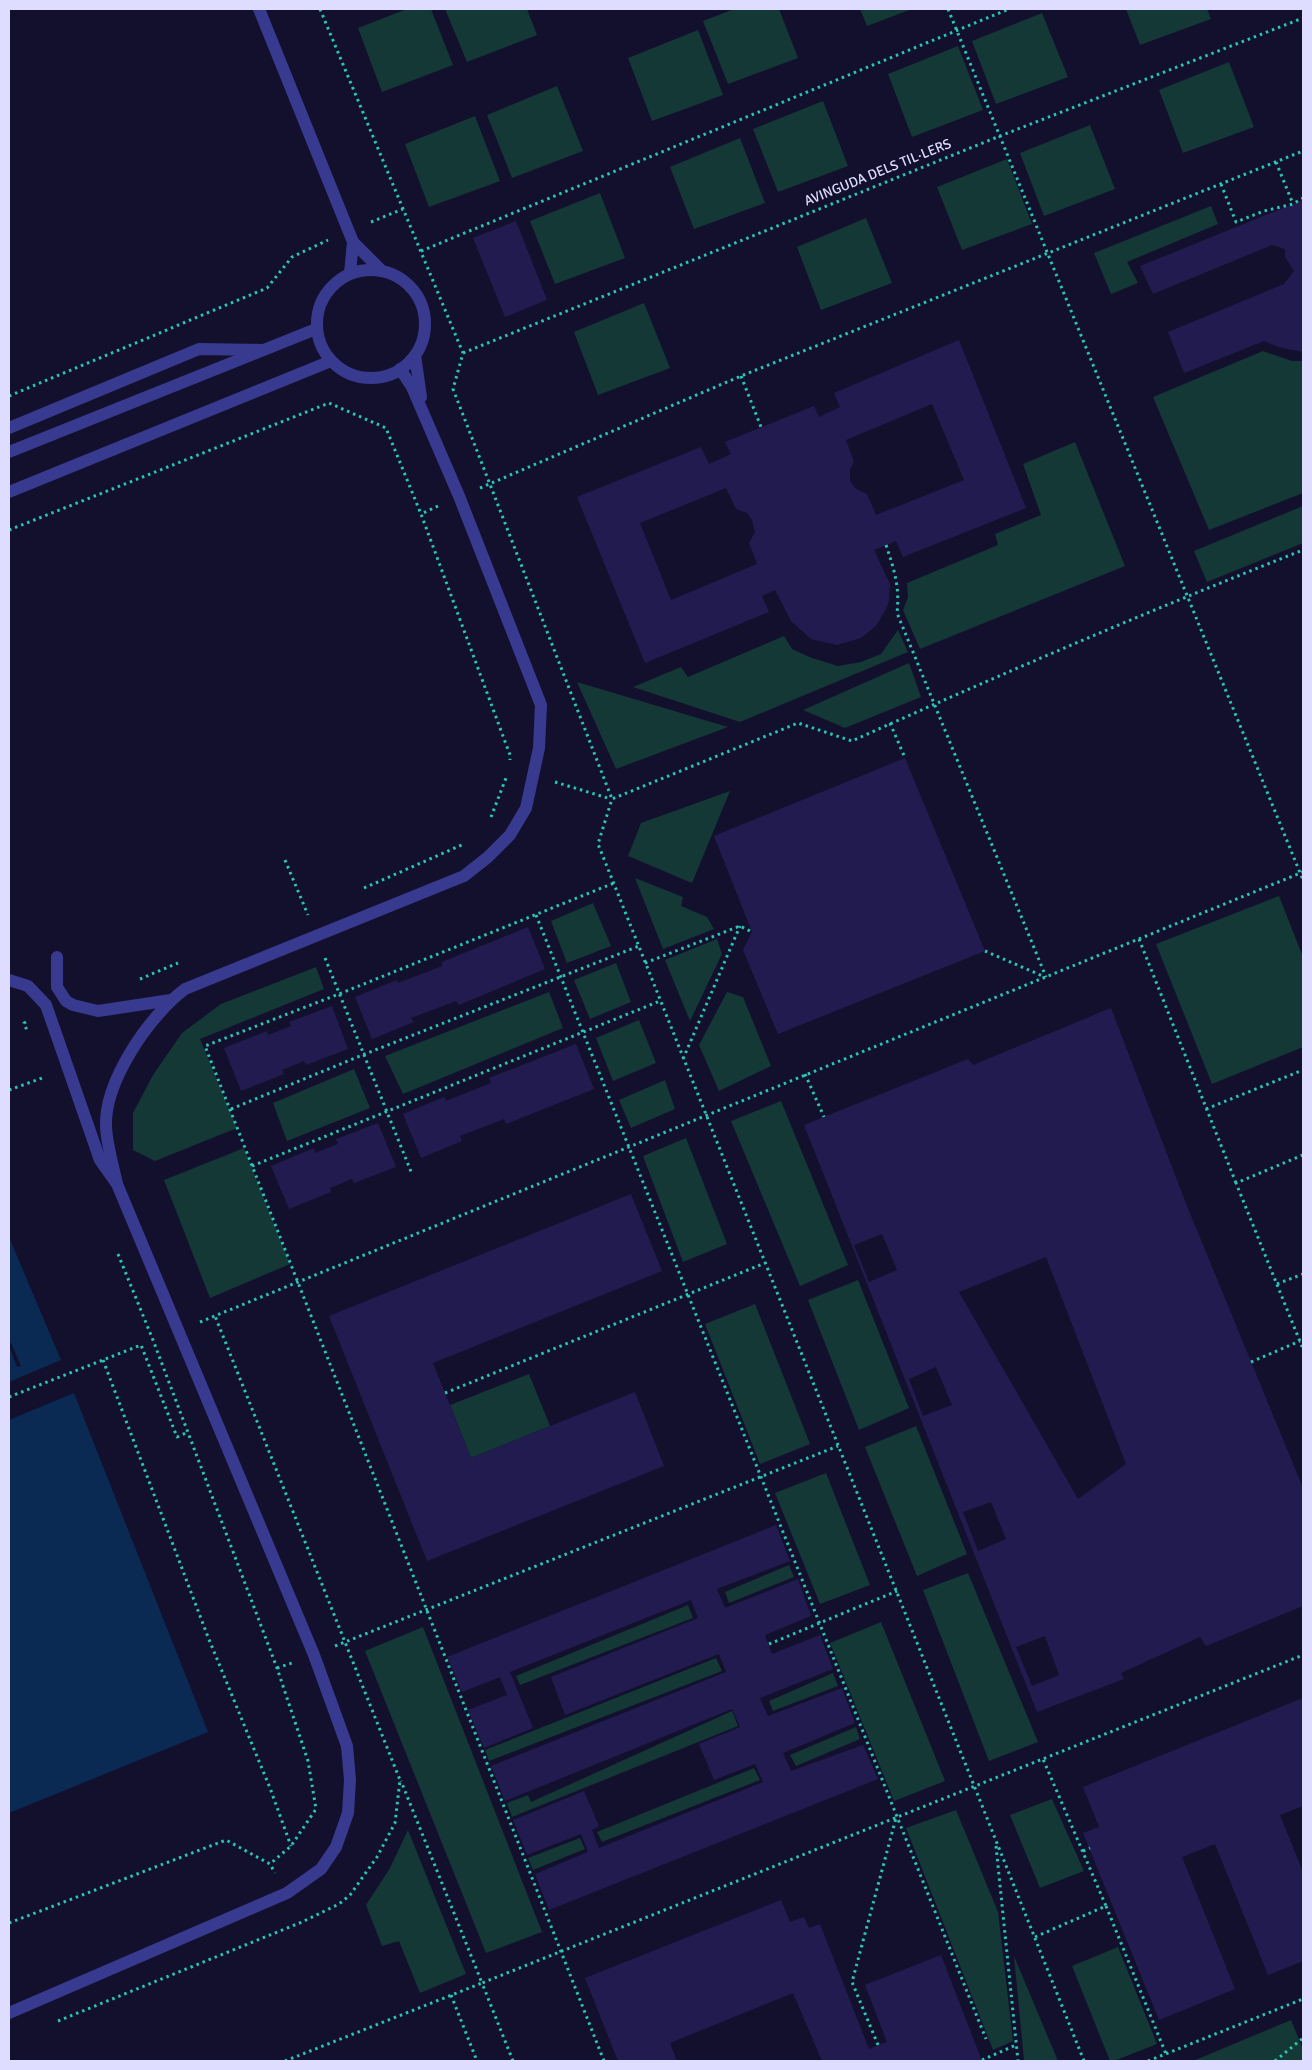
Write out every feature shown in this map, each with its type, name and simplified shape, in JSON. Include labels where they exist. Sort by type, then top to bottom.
[{"type":"street","points":[[259,9],[350,236],[381,270]]},
{"type":"street","points":[[350,236],[350,273]]},
{"type":"street","points":[[370,269],[381,270],[399,277],[412,288],[421,303],[425,319],[424,336],[415,355],[392,374],[375,379],[358,377],[342,370],[331,361],[320,345],[316,329],[317,311],[324,295],[336,282],[350,273],[370,269]]},
{"type":"street","points":[[9,452],[316,329]]},
{"type":"street","points":[[9,428],[199,349],[263,350]]},
{"type":"street","points":[[415,355],[423,413]]},
{"type":"street","points":[[9,492],[331,361]]},
{"type":"street","points":[[116,1184],[106,1126],[112,1086],[141,1036],[171,1000],[185,989],[464,876],[488,857],[510,835],[526,808],[539,748],[541,706],[459,496],[412,387],[400,369]]},
{"type":"street","points":[[58,957],[57,987],[66,1001],[73,1005],[98,1011],[171,1000]]},
{"type":"street","points":[[9,980],[28,986],[46,1005],[100,1160],[116,1184],[314,1655],[347,1746],[350,1780],[348,1812],[336,1847],[321,1869],[287,1893],[9,2013]]},
{"type":"path","points":[[320,9],[463,353],[453,390],[491,483],[612,799],[598,844],[1084,2061]]},
{"type":"path","points":[[948,9],[1302,872],[1303,880]]},
{"type":"path","points":[[421,251],[1009,9]]},
{"type":"path","name":"AVINGUDA DELS TIL·LERS","points":[[463,353],[1000,136],[1303,18]]},
{"type":"path","points":[[421,514],[741,376],[1303,151]]},
{"type":"path","points":[[1276,162],[1293,204]]},
{"type":"path","points":[[1220,184],[1236,222],[1264,211],[1293,204],[1303,198]]},
{"type":"path","points":[[9,396],[267,288],[292,256],[350,236],[403,209]]},
{"type":"path","points":[[741,376],[761,428]]},
{"type":"path","points":[[9,530],[329,403],[386,428],[421,514],[510,754],[510,770],[488,825]]},
{"type":"path","points":[[886,545],[894,568],[899,593],[897,612],[1046,977]]},
{"type":"path","points":[[510,770],[534,775],[612,799],[798,723],[852,740],[934,703],[1188,596],[1303,550]]},
{"type":"path","points":[[890,724],[905,758]]},
{"type":"path","points":[[361,890],[467,842]]},
{"type":"path","points":[[285,860],[307,913]]},
{"type":"path","points":[[197,1323],[1302,872]]},
{"type":"path","points":[[604,2061],[206,1046],[614,883]]},
{"type":"path","points":[[298,916],[316,909]]},
{"type":"path","points":[[536,915],[986,2039]]},
{"type":"path","points":[[645,963],[740,926],[752,932]]},
{"type":"path","points":[[683,1059],[740,926]]},
{"type":"path","points":[[1138,939],[1303,1349]]},
{"type":"path","points":[[231,1109],[639,946]]},
{"type":"path","points":[[985,951],[1046,977]]},
{"type":"path","points":[[324,955],[412,1174]]},
{"type":"path","points":[[136,980],[181,962]]},
{"type":"path","points":[[252,1166],[660,1002]]},
{"type":"path","points":[[31,1041],[24,1023],[49,1014]]},
{"type":"path","points":[[9,1090],[45,1077],[42,1068]]},
{"type":"path","points":[[1206,1109],[1303,1070]]},
{"type":"path","points":[[805,1074],[824,1117]]},
{"type":"path","points":[[1236,1183],[1303,1155]]},
{"type":"path","points":[[9,1923],[226,1840],[270,1864],[291,1846],[316,1809],[308,1761],[277,1668],[188,1432],[116,1250]]},
{"type":"path","points":[[445,1393],[765,1262]]},
{"type":"path","points":[[1277,1284],[1303,1274]]},
{"type":"path","points":[[1251,1362],[1300,1341]]},
{"type":"path","points":[[9,1397],[141,1345],[177,1437],[188,1432]]},
{"type":"path","points":[[103,1360],[208,1637],[267,1780],[291,1846]]},
{"type":"path","points":[[328,1649],[838,1446]]},
{"type":"path","points":[[769,1644],[897,1591]]},
{"type":"path","points":[[286,2061],[1303,1655]]},
{"type":"path","points":[[277,1668],[295,1662]]},
{"type":"path","points":[[1042,1759],[1106,1906],[1166,2054]]},
{"type":"path","points":[[400,1780],[513,2061]]},
{"type":"path","points":[[878,2045],[852,1982],[896,1817]]},
{"type":"path","points":[[996,1841],[1018,2061]]},
{"type":"path","points":[[1082,1851],[1090,1848]]},
{"type":"path","points":[[1035,1938],[1106,1906]]},
{"type":"path","points":[[54,2022],[302,1922]]},
{"type":"path","points":[[451,1995],[477,2061]]},
{"type":"path","points":[[1148,2061],[1303,1999]]},
{"type":"path","points":[[1275,2061],[1303,2038]]},
{"type":"path","points":[[982,2060],[1016,2045]]},
{"type":"green space","points":[[407,9],[431,9],[453,65],[382,92],[358,28]]},
{"type":"green space","points":[[445,9],[527,9],[537,35],[467,62]]},
{"type":"green space","points":[[734,9],[779,9],[798,58],[728,84],[703,21]]},
{"type":"green space","points":[[860,9],[912,9],[867,26]]},
{"type":"green space","points":[[1126,9],[1207,9],[1211,19],[1140,45]]},
{"type":"green space","points":[[1042,13],[1068,77],[996,104],[972,41]]},
{"type":"green space","points":[[698,30],[723,95],[652,121],[628,58]]},
{"type":"green space","points":[[958,46],[983,110],[912,137],[888,74]]},
{"type":"green space","points":[[1229,62],[1254,127],[1183,153],[1159,90]]},
{"type":"green space","points":[[557,86],[583,151],[512,178],[487,115]]},
{"type":"green space","points":[[823,101],[848,166],[778,192],[753,129]]},
{"type":"green space","points":[[475,116],[500,181],[429,207],[405,144]]},
{"type":"green space","points":[[1090,125],[1115,189],[1044,216],[1020,153]]},
{"type":"green space","points":[[740,138],[765,203],[694,229],[670,167]]},
{"type":"green space","points":[[1007,159],[1032,224],[962,250],[937,187]]},
{"type":"green space","points":[[600,193],[625,258],[555,284],[530,221]]},
{"type":"green space","points":[[1211,206],[1218,224],[1127,262],[1138,283],[1111,294],[1094,253]]},
{"type":"green space","points":[[866,218],[892,283],[821,310],[797,247]]},
{"type":"green space","points":[[644,303],[670,368],[598,395],[574,332]]},
{"type":"green space","points":[[1263,351],[1292,361],[1303,361],[1303,493],[1209,530],[1153,397]]},
{"type":"green space","points":[[1075,442],[1125,566],[920,649],[903,610],[908,597],[907,583],[998,545],[995,534],[1041,515],[1023,464]]},
{"type":"green space","points":[[1303,506],[1303,543],[1207,582],[1194,551]]},
{"type":"green space","points":[[898,630],[908,652],[740,722],[633,687],[681,667],[688,677],[784,636],[792,649],[812,658],[838,666],[861,662],[881,654]]},
{"type":"green space","points":[[909,663],[921,697],[845,728],[803,710]]},
{"type":"green space","points":[[577,682],[728,727],[616,769]]},
{"type":"green space","points":[[730,791],[692,883],[628,856],[641,823]]},
{"type":"green space","points":[[635,878],[683,897],[681,906],[707,917],[714,929],[663,949]]},
{"type":"green space","points":[[1279,896],[1303,957],[1303,1047],[1212,1084],[1156,944]]},
{"type":"green space","points":[[593,903],[611,946],[567,963],[551,921]]},
{"type":"green space","points":[[717,939],[722,954],[690,1021],[665,960]]},
{"type":"green space","points":[[616,963],[631,1002],[590,1019],[574,980]]},
{"type":"green space","points":[[316,967],[324,989],[200,1039],[237,1128],[155,1161],[133,1150],[133,1113],[153,1075],[182,1033],[221,1004]]},
{"type":"green space","points":[[549,992],[563,1028],[403,1094],[385,1056]]},
{"type":"green space","points":[[727,992],[743,997],[771,1066],[719,1091],[699,1045]]},
{"type":"green space","points":[[639,1020],[656,1063],[613,1081],[596,1038]]},
{"type":"green space","points":[[354,1069],[370,1108],[287,1141],[273,1103]]},
{"type":"green space","points":[[665,1080],[675,1109],[631,1128],[619,1100]]},
{"type":"green space","points":[[781,1101],[848,1265],[800,1286],[731,1121]]},
{"type":"green space","points":[[686,1138],[727,1244],[683,1262],[643,1156]]},
{"type":"green space","points":[[244,1148],[290,1264],[210,1298],[164,1180]]},
{"type":"green space","points":[[858,1280],[909,1408],[859,1430],[808,1300]]},
{"type":"green space","points":[[755,1304],[810,1444],[760,1464],[705,1324]]},
{"type":"green space","points":[[529,1374],[550,1426],[471,1458],[450,1405]]},
{"type":"green space","points":[[916,1426],[967,1554],[917,1576],[865,1447]]},
{"type":"green space","points":[[826,1473],[870,1585],[820,1604],[775,1493]]},
{"type":"green space","points":[[789,1565],[794,1577],[729,1603],[725,1592]]},
{"type":"green space","points":[[968,1573],[1038,1742],[989,1761],[923,1590]]},
{"type":"green space","points":[[688,1605],[693,1618],[520,1685],[516,1676]]},
{"type":"green space","points":[[881,1622],[945,1781],[894,1801],[830,1643]]},
{"type":"green space","points":[[423,1627],[542,1932],[486,1953],[365,1651]]},
{"type":"green space","points":[[716,1658],[722,1671],[489,1761],[485,1750]]},
{"type":"green space","points":[[833,1673],[838,1686],[773,1711],[769,1701]]},
{"type":"green space","points":[[732,1711],[738,1726],[512,1817],[507,1803],[528,1795],[531,1802]]},
{"type":"green space","points":[[856,1727],[860,1739],[796,1766],[790,1755]]},
{"type":"green space","points":[[754,1768],[760,1780],[602,1842],[597,1832]]},
{"type":"green space","points":[[1052,1799],[1084,1871],[1040,1888],[1010,1815]]},
{"type":"green space","points":[[956,1810],[998,1912],[1013,2041],[993,2050],[906,1828]]},
{"type":"green space","points":[[408,1830],[466,1974],[420,1993],[399,1941],[382,1946],[366,1905],[390,1868]]},
{"type":"green space","points":[[580,1838],[585,1849],[533,1870],[528,1858]]},
{"type":"green space","points":[[1118,1947],[1157,2044],[1110,2061],[1072,1966]]},
{"type":"green space","points":[[1014,1956],[1058,2061],[1024,2061]]},
{"type":"green space","points":[[1291,2020],[1303,2049],[1303,2061],[1193,2061]]},
{"type":"water","points":[[9,1237],[61,1360],[9,1382],[9,1346],[17,1367],[21,1366],[11,1343],[9,1343]]},
{"type":"water","points":[[74,1393],[208,1732],[9,1813],[9,1420]]},
{"type":"building","points":[[1303,200],[1303,352],[1278,347],[1264,341],[1184,373],[1168,332],[1284,284],[1294,271],[1285,257],[1285,249],[1272,245],[1153,294],[1140,266]]},
{"type":"building","points":[[516,221],[547,300],[505,317],[473,238]]},
{"type":"building","points":[[959,340],[1026,508],[903,557],[896,541],[874,550],[890,584],[889,601],[876,626],[861,638],[837,645],[811,639],[791,621],[775,590],[762,596],[769,612],[645,663],[577,497],[701,447],[709,464],[731,454],[725,442],[814,406],[819,417],[840,407],[834,393]],"holes":[[[932,404],[964,480],[876,515],[867,494],[856,489],[850,481],[850,469],[854,462],[846,440]],[[726,488],[736,509],[747,513],[752,520],[755,532],[749,543],[757,564],[671,600],[640,523]]]},
{"type":"building","points":[[905,758],[985,951],[778,1034],[743,950],[752,932],[714,836]]},
{"type":"building","points":[[528,927],[545,969],[459,1005],[456,1001],[411,1018],[414,1022],[372,1039],[355,997],[397,980],[398,983],[442,966],[442,962]]},
{"type":"building","points":[[332,1006],[348,1049],[306,1065],[304,1061],[282,1070],[284,1074],[241,1091],[224,1048],[267,1031],[268,1035],[291,1026],[289,1022]]},
{"type":"building","points":[[1111,1008],[1187,1206],[1303,1488],[1303,1606],[1206,1646],[1200,1637],[1121,1673],[1124,1679],[1037,1712],[804,1125],[968,1059],[973,1065]],"holes":[[[882,1234],[897,1270],[869,1282],[854,1245]],[[1046,1257],[1126,1464],[1078,1499],[959,1292]],[[936,1367],[952,1405],[923,1416],[909,1379]],[[991,1502],[1006,1539],[978,1551],[963,1512]],[[1045,1636],[1059,1675],[1032,1686],[1016,1647]]]},
{"type":"building","points":[[576,1044],[594,1089],[506,1124],[504,1119],[460,1136],[462,1141],[421,1158],[403,1114],[444,1097],[446,1101],[491,1083],[489,1078]]},
{"type":"building","points":[[378,1123],[396,1167],[354,1183],[352,1179],[330,1188],[331,1192],[289,1209],[271,1166],[314,1148],[315,1153],[338,1144],[336,1139]]},
{"type":"building","points":[[631,1194],[662,1271],[433,1363],[471,1458],[635,1392],[664,1466],[427,1561],[329,1316]]},
{"type":"building","points":[[776,1525],[790,1561],[717,1589],[725,1608],[798,1579],[811,1616],[765,1635],[772,1654],[820,1635],[833,1669],[760,1698],[768,1716],[842,1688],[855,1723],[783,1753],[791,1771],[863,1745],[878,1779],[549,1910],[535,1874],[588,1852],[581,1834],[527,1855],[513,1820],[584,1791],[599,1826],[592,1830],[599,1848],[763,1782],[755,1764],[714,1780],[699,1744],[740,1727],[732,1709],[505,1801],[491,1766],[726,1672],[719,1654],[565,1715],[551,1677],[698,1618],[691,1600],[510,1672],[533,1728],[484,1748],[468,1710],[507,1695],[500,1677],[462,1692],[447,1657]]},
{"type":"building","points":[[1303,1698],[1303,1806],[1280,1815],[1303,1872],[1303,1961],[1268,1975],[1215,1844],[1182,1857],[1235,1989],[1159,2020],[1083,1833],[1099,1827],[1083,1787]]},
{"type":"building","points":[[781,1900],[790,1922],[804,1917],[809,1928],[820,1924],[869,2049],[887,2042],[865,1985],[941,1955],[982,2061],[822,2061],[793,1993],[670,2043],[677,2061],[618,2061],[585,1978]]}]
